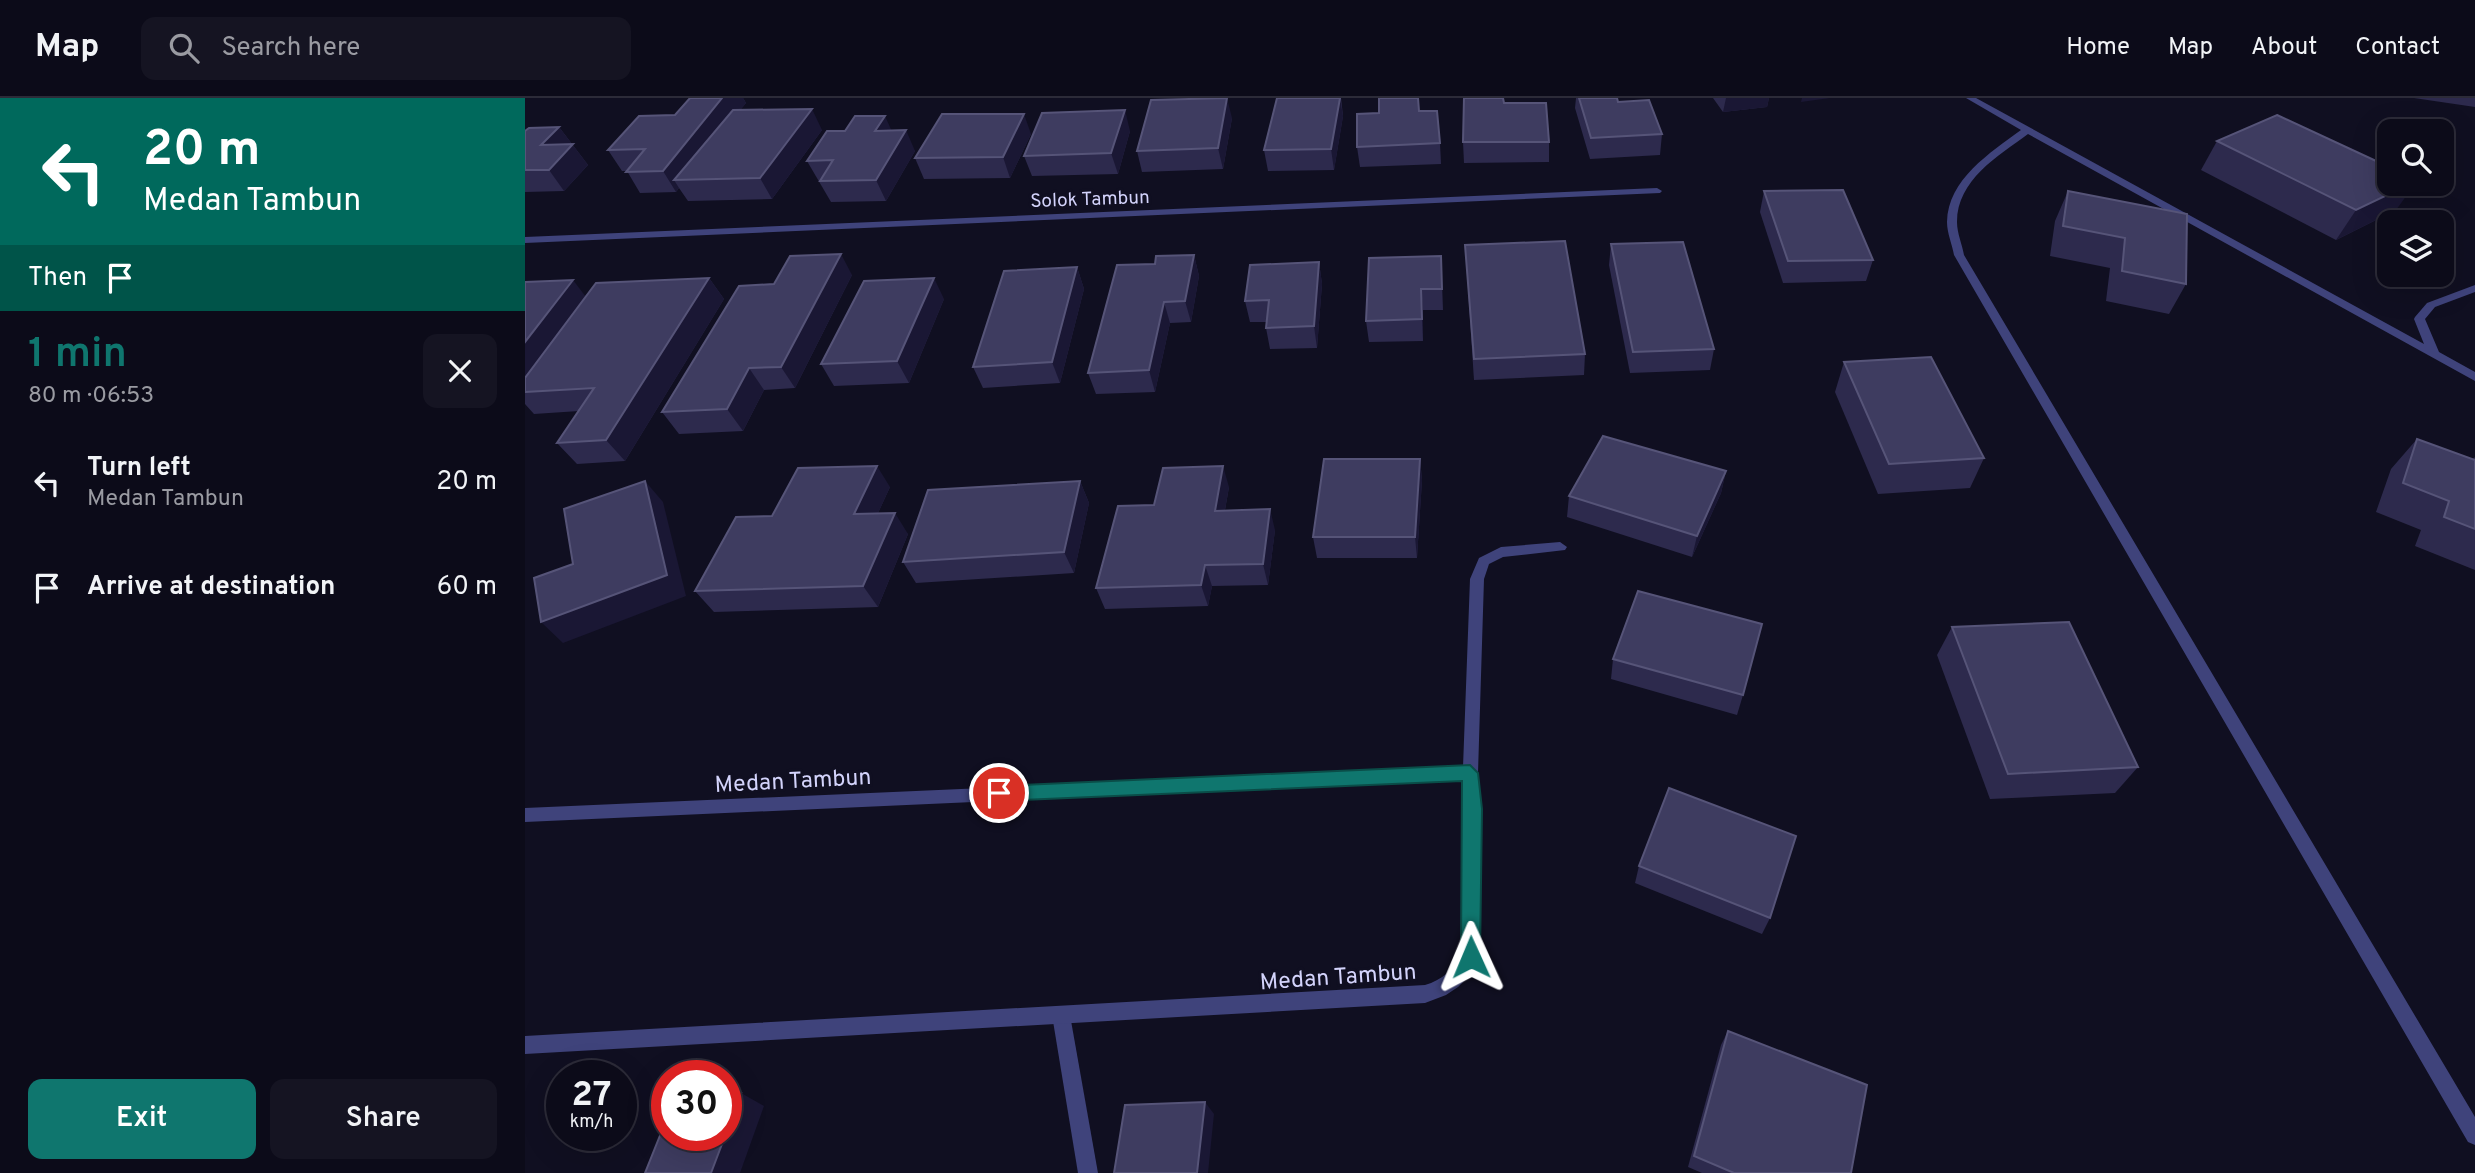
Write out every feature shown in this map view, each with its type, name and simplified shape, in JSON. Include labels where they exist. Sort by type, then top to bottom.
[{"type":"street","points":[[1970,98],[2475,377]]},
{"type":"street","points":[[2026,131],[1975,172],[1956,196],[1952,223],[1959,255],[2475,1135]]},
{"type":"street","name":"Solok Tambun","points":[[525,240],[1657,191]]},
{"type":"street","points":[[2434,354],[2419,319],[2431,305],[2475,288]]},
{"type":"street","points":[[1470,773],[1477,579],[1484,561],[1501,552],[1560,547]]},
{"type":"street","name":"Medan Tambun","points":[[525,816],[1470,773],[1473,809],[1471,957],[1462,973],[1445,989],[1425,994],[525,1045]]},
{"type":"street","points":[[1061,1015],[1089,1173]]},
{"type":"building","points":[[690,98],[722,98],[663,171],[626,172],[645,149],[608,150],[639,116],[675,115]]},
{"type":"building","points":[[1227,98],[1218,148],[1137,151],[1151,100]]},
{"type":"building","points":[[1277,98],[1340,98],[1331,149],[1264,150]]},
{"type":"building","points":[[1379,98],[1418,98],[1419,111],[1437,111],[1440,143],[1357,147],[1357,114],[1379,113]]},
{"type":"building","points":[[1464,98],[1503,98],[1504,103],[1546,103],[1549,142],[1463,142]]},
{"type":"building","points":[[1579,98],[1617,98],[1618,102],[1649,100],[1662,134],[1591,138]]},
{"type":"building","points":[[812,109],[760,178],[674,180],[733,110]]},
{"type":"building","points":[[1125,110],[1111,153],[1024,156],[1042,113]]},
{"type":"building","points":[[942,114],[1024,114],[1003,157],[915,158]]},
{"type":"building","points":[[2277,115],[2377,161],[2377,196],[2385,196],[2356,210],[2217,141]]},
{"type":"building","points":[[855,116],[885,116],[875,131],[906,130],[876,180],[820,181],[833,160],[807,161],[827,131],[845,131]]},
{"type":"building","points":[[559,127],[541,145],[573,144],[549,170],[525,170],[525,131],[529,128]]},
{"type":"building","points":[[1843,190],[1873,260],[1788,261],[1764,191]]},
{"type":"building","points":[[2068,191],[2187,214],[2186,284],[2122,271],[2125,238],[2063,226]]},
{"type":"building","points":[[1565,241],[1585,354],[1474,359],[1465,245]]},
{"type":"building","points":[[1683,242],[1714,349],[1633,352],[1611,244]]},
{"type":"building","points":[[841,254],[781,367],[749,368],[727,409],[662,412],[739,286],[774,284],[790,256]]},
{"type":"building","points":[[1194,255],[1185,301],[1164,302],[1149,370],[1088,373],[1117,265],[1155,264],[1156,256]]},
{"type":"building","points":[[1441,256],[1442,289],[1421,289],[1422,319],[1366,321],[1369,258]]},
{"type":"building","points":[[1319,262],[1314,326],[1266,328],[1269,300],[1245,301],[1250,265]]},
{"type":"building","points":[[1077,267],[1052,362],[973,367],[1004,271]]},
{"type":"building","points":[[709,278],[606,440],[557,443],[594,388],[525,392],[525,378],[596,283]]},
{"type":"building","points":[[934,278],[897,361],[821,364],[864,281]]},
{"type":"building","points":[[573,280],[525,342],[525,282]]},
{"type":"building","points":[[1931,357],[1984,458],[1889,464],[1844,362]]},
{"type":"building","points":[[1603,436],[1726,471],[1697,536],[1569,496]]},
{"type":"building","points":[[2417,439],[2475,460],[2475,529],[2444,517],[2449,501],[2403,483]]},
{"type":"building","points":[[1324,459],[1420,459],[1415,537],[1313,537]]},
{"type":"building","points":[[877,466],[854,514],[895,513],[863,586],[695,591],[736,517],[772,516],[798,468]]},
{"type":"building","points":[[1223,466],[1215,511],[1270,509],[1263,564],[1205,565],[1201,585],[1096,588],[1118,506],[1154,505],[1163,468]]},
{"type":"building","points":[[645,481],[667,575],[541,622],[534,578],[573,564],[564,509]]},
{"type":"building","points":[[1080,481],[1064,552],[903,562],[928,490]]},
{"type":"building","points":[[1638,591],[1762,624],[1743,695],[1613,659]]},
{"type":"building","points":[[2069,622],[2138,767],[2008,774],[1952,627]]},
{"type":"building","points":[[1669,788],[1796,836],[1770,918],[1639,866]]},
{"type":"building","points":[[1728,1031],[1867,1085],[1851,1173],[1734,1173],[1694,1156]]},
{"type":"building","points":[[1205,1102],[1197,1173],[1114,1173],[1125,1105]]},
{"type":"building","points":[[654,1151],[719,1151],[711,1173],[645,1173]]},
{"type":"route","points":[[999,793],[1470,773],[1473,809],[1471,957]]}]
